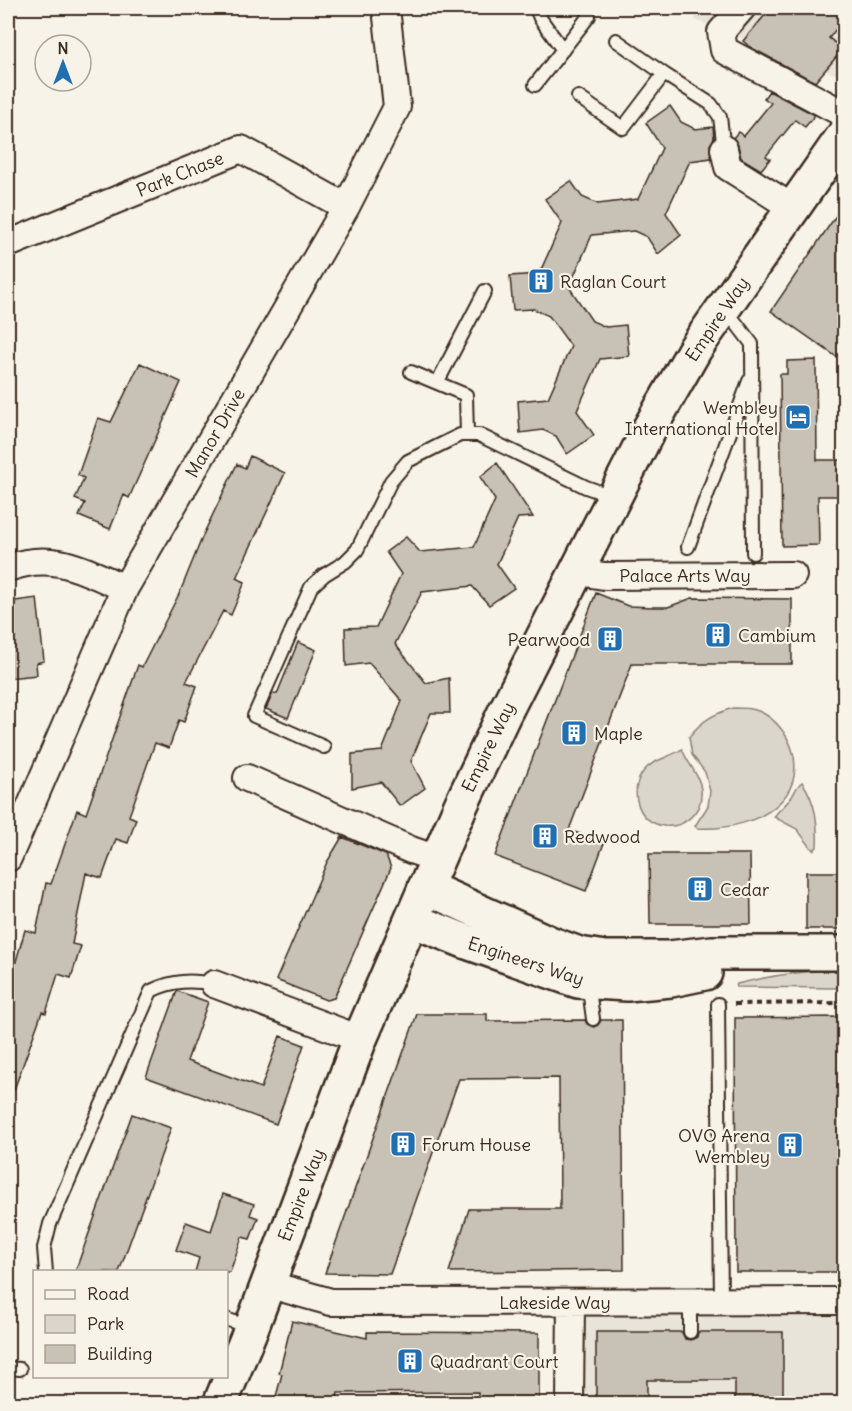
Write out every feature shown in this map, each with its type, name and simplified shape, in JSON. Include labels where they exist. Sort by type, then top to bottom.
[{"type":"main road","name":"Empire Way","points":[[228,1370],[239,1324],[267,1284],[360,1039],[431,873],[504,714],[648,431],[695,349],[844,135]]},
{"type":"main road","name":"Engineers Way","points":[[431,873],[552,944],[584,968]]},
{"type":"main road","name":"Engineers Way","points":[[412,920],[482,948],[578,981],[584,968],[605,958],[669,958],[712,953],[833,953]]},
{"type":"main road","name":"Empire Way","points":[[220,1404],[226,1378]]},
{"type":"street","name":"Manor Drive","points":[[8,858],[124,588],[346,207],[397,106],[391,8]]},
{"type":"street","points":[[742,8],[721,32],[724,50],[844,114]]},
{"type":"street","name":"Park Chase","points":[[8,244],[241,149],[346,207]]},
{"type":"street","points":[[724,149],[728,167],[793,208]]},
{"type":"street","points":[[8,568],[25,562],[61,562],[124,588]]},
{"type":"street","name":"Palace Arts Way","points":[[579,565],[591,574],[604,576],[793,575]]},
{"type":"street","points":[[248,778],[411,850],[431,873]]},
{"type":"street","points":[[214,984],[360,1039]]},
{"type":"street","name":"Lakeside Way","points":[[267,1284],[331,1302],[844,1301]]},
{"type":"street","points":[[570,1404],[571,1302]]},
{"type":"lane","points":[[536,8],[540,18],[563,50]]},
{"type":"lane","points":[[535,85],[589,16]]},
{"type":"lane","points":[[616,40],[711,104],[720,117],[724,149]]},
{"type":"lane","points":[[578,97],[623,128],[664,74]]},
{"type":"lane","points":[[437,383],[485,291]]},
{"type":"lane","points":[[724,307],[752,344],[753,553]]},
{"type":"lane","points":[[411,372],[466,395],[467,435]]},
{"type":"lane","points":[[688,547],[752,375]]},
{"type":"lane","points":[[324,747],[254,716],[311,587],[324,575],[345,562],[357,550],[391,481],[408,461],[460,435],[479,435],[586,487],[615,497]]},
{"type":"lane","points":[[584,968],[593,1019]]},
{"type":"lane","points":[[46,1270],[44,1248],[50,1224],[151,991],[164,984],[190,980],[214,984]]},
{"type":"lane","points":[[718,1004],[721,1302]]},
{"type":"lane","points":[[690,1302],[690,1332]]},
{"type":"path","points":[[780,1003],[844,1003]]},
{"type":"shaded area","points":[[700,8],[844,8],[844,74],[842,77],[695,20]]},
{"type":"shaded area","points":[[566,1310],[844,1310],[844,1403],[565,1404]]},
{"type":"green space","points":[[733,708],[761,712],[781,728],[793,751],[794,776],[783,799],[765,814],[732,826],[697,828],[695,826],[708,806],[710,791],[705,772],[692,755],[689,737],[709,718]]},
{"type":"green space","points":[[682,749],[700,785],[699,806],[695,813],[683,823],[659,825],[651,821],[640,810],[636,794],[639,779],[651,764]]},
{"type":"green space","points":[[802,782],[815,813],[817,847],[813,850],[797,829],[774,817]]},
{"type":"green space","points":[[844,970],[844,988],[736,987],[737,984],[777,976]]},
{"type":"building","points":[[771,8],[844,8],[844,19],[829,38],[843,49],[815,82],[743,41]]},
{"type":"building","points":[[769,91],[815,115],[805,127],[795,120],[766,156],[770,159],[761,170],[741,158],[738,145],[733,138],[738,132],[744,136],[771,103],[764,98]]},
{"type":"building","name":"Raglan Court","points":[[670,106],[681,122],[695,129],[713,127],[714,138],[710,145],[711,158],[690,161],[666,213],[681,235],[658,254],[647,237],[634,231],[592,235],[569,287],[592,321],[606,327],[626,325],[629,356],[600,359],[577,411],[594,435],[567,454],[556,436],[543,430],[520,433],[518,401],[548,398],[571,346],[549,316],[534,309],[513,310],[510,276],[539,274],[562,223],[545,199],[571,181],[582,197],[598,204],[638,199],[662,148],[646,123]]},
{"type":"building","points":[[844,204],[844,362],[771,311]]},
{"type":"building","name":"Wembley International Hotel","points":[[816,360],[817,460],[844,460],[844,496],[818,496],[819,545],[782,546],[780,374],[787,374],[787,361]]},
{"type":"building","points":[[140,363],[181,382],[129,498],[124,495],[110,529],[79,516],[85,503],[75,499],[84,478],[78,475],[98,418],[111,422]]},
{"type":"building","points":[[250,456],[285,473],[236,578],[245,582],[231,615],[223,611],[186,682],[197,686],[184,722],[179,720],[169,748],[155,743],[129,816],[136,819],[128,843],[116,839],[102,878],[86,873],[72,944],[81,946],[71,978],[58,974],[46,1013],[42,1012],[10,1101],[8,1101],[8,989],[25,930],[36,933],[46,883],[51,884],[77,810],[86,814],[138,665],[142,667],[180,592],[204,533],[237,464],[245,468]]},
{"type":"building","points":[[497,463],[533,517],[518,518],[497,564],[514,588],[489,605],[472,586],[422,592],[395,644],[426,683],[449,678],[450,713],[431,713],[411,761],[425,788],[400,806],[381,782],[352,788],[352,754],[382,751],[402,701],[369,663],[346,666],[345,628],[376,627],[401,574],[386,552],[406,537],[420,552],[474,547],[495,500],[480,477]]},
{"type":"building","points":[[596,593],[628,606],[654,607],[668,607],[692,598],[792,599],[792,664],[632,664],[569,830],[604,843],[586,891],[495,856]]},
{"type":"building","points":[[37,598],[44,661],[36,663],[37,675],[8,678],[8,602]]},
{"type":"building","points":[[298,642],[316,650],[288,718],[266,709],[273,693],[277,694]]},
{"type":"building","points":[[342,837],[386,855],[391,868],[334,998],[326,1000],[276,980],[327,862]]},
{"type":"building","name":"Cedar","points":[[649,854],[750,854],[751,924],[650,924]]},
{"type":"building","points":[[806,872],[844,872],[844,929],[806,929]]},
{"type":"building","points":[[177,991],[208,1002],[187,1061],[261,1088],[280,1036],[304,1045],[276,1124],[146,1077]]},
{"type":"building","name":"Forum House","points":[[417,1014],[487,1014],[487,1021],[585,1020],[587,1024],[594,1027],[601,1020],[622,1020],[624,1270],[449,1272],[469,1209],[560,1209],[559,1078],[459,1079],[390,1274],[325,1273]]},
{"type":"building","name":"OVO Arena Wembley","points":[[844,1017],[844,1272],[736,1272],[735,1018]]},
{"type":"building","points":[[132,1114],[171,1128],[120,1270],[76,1270]]},
{"type":"building","points":[[223,1194],[254,1204],[250,1215],[258,1218],[250,1239],[242,1237],[230,1272],[228,1270],[196,1270],[199,1258],[176,1250],[186,1222],[211,1231]]},
{"type":"building","name":"Quadrant Court","points":[[292,1321],[367,1338],[367,1332],[539,1333],[539,1404],[478,1404],[478,1392],[338,1393],[336,1404],[274,1404]]},
{"type":"building","points":[[596,1332],[682,1332],[685,1339],[691,1340],[697,1337],[698,1332],[783,1332],[783,1404],[735,1404],[735,1380],[647,1380],[647,1404],[596,1404]]},
{"type":"place","name":"Raglan Court","points":[[541,281]]},
{"type":"place","name":"Wembley International Hotel","points":[[798,417]]},
{"type":"place","name":"Cambium","points":[[718,635]]},
{"type":"place","name":"Pearwood","points":[[610,639]]},
{"type":"place","name":"Maple","points":[[574,733]]},
{"type":"place","name":"Redwood","points":[[545,836]]},
{"type":"place","name":"Cedar","points":[[700,889]]},
{"type":"place","name":"Forum House","points":[[403,1144]]},
{"type":"place","name":"OVO Arena Wembley","points":[[790,1145]]},
{"type":"place","name":"Quadrant Court","points":[[410,1361]]}]
